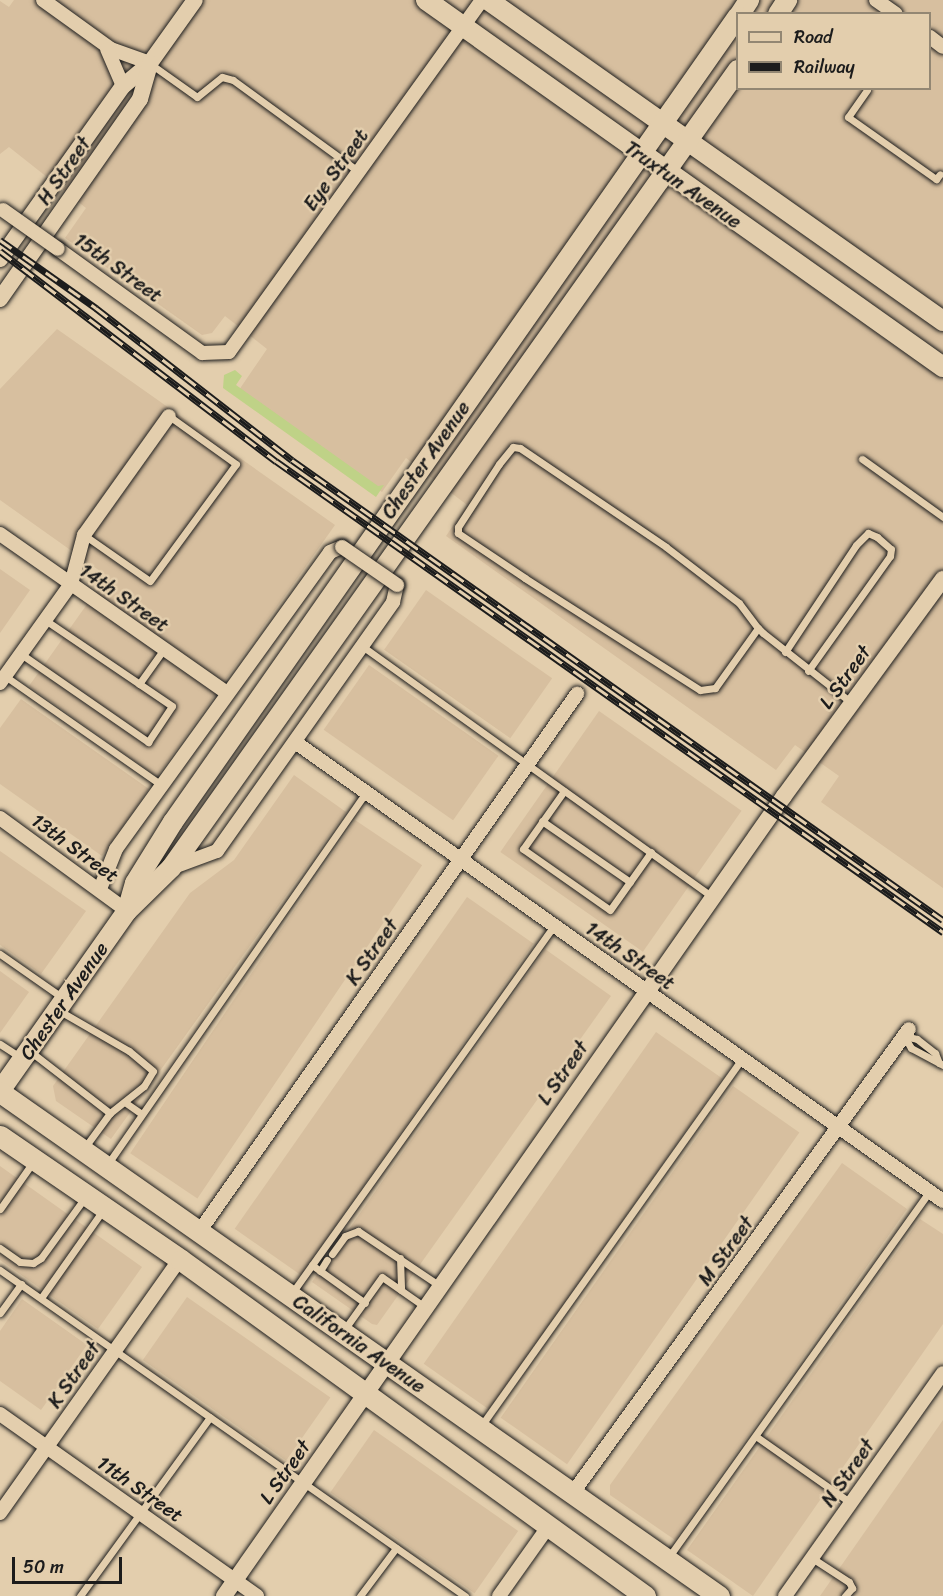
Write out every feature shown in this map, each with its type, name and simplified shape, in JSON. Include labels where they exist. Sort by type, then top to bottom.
[{"type":"main road","name":"Truxtun Avenue","points":[[426,0],[640,156],[943,367]]},
{"type":"main road","name":"Truxtun Avenue","points":[[488,0],[686,143],[943,321]]},
{"type":"main road","name":"Chester Avenue","points":[[127,910],[135,884],[173,822],[736,19]]},
{"type":"main road","name":"Chester Avenue","points":[[0,1091],[127,910],[171,868],[736,73]]},
{"type":"main road","name":"California Avenue","points":[[0,1091],[719,1596]]},
{"type":"main road","name":"California Avenue","points":[[0,1136],[180,1259],[645,1596]]},
{"type":"street","points":[[43,0],[123,55],[150,63]]},
{"type":"street","name":"H Street","points":[[0,259],[123,86],[150,63],[195,0]]},
{"type":"street","name":"Eye Street","points":[[215,353],[229,351],[238,341],[482,0]]},
{"type":"street","points":[[876,0],[893,12]]},
{"type":"street","points":[[931,38],[943,47]]},
{"type":"street","points":[[100,41],[116,63],[123,86]]},
{"type":"street","name":"H Street","points":[[0,299],[140,99],[150,63]]},
{"type":"street","name":"15th Street","points":[[2,209],[202,353],[215,353]]},
{"type":"street","points":[[2,677],[71,584],[84,535],[169,416]]},
{"type":"street","name":"14th Street","points":[[0,534],[227,693]]},
{"type":"street","points":[[100,889],[116,849],[161,785],[330,552],[342,547],[397,585],[393,602],[216,851],[171,868]]},
{"type":"street","name":"L Street","points":[[224,1596],[713,897],[943,579]]},
{"type":"street","name":"K Street","points":[[199,1232],[577,694]]},
{"type":"street","name":"14th Street","points":[[295,742],[943,1201]]},
{"type":"street","name":"13th Street","points":[[0,818],[127,910]]},
{"type":"street","name":"M Street","points":[[572,1494],[840,1128],[906,1033]]},
{"type":"street","name":"K Street","points":[[0,1513],[180,1259]]},
{"type":"street","name":"N Street","points":[[785,1596],[943,1373]]},
{"type":"street","name":"11th Street","points":[[0,1414],[257,1596]]},
{"type":"street","points":[[499,1596],[548,1527]]},
{"type":"lane","points":[[150,63],[197,97],[222,77],[233,80],[359,172]]},
{"type":"lane","points":[[867,90],[848,117],[936,179],[940,174]]},
{"type":"lane","points":[[84,535],[150,581],[236,464],[169,416]]},
{"type":"lane","points":[[758,628],[715,688],[700,690],[502,563],[458,533],[458,527],[499,464],[513,447],[520,448],[673,552],[739,603],[758,628],[785,652],[852,703]]},
{"type":"lane","points":[[862,459],[943,517]]},
{"type":"lane","points":[[785,652],[856,545],[868,533],[877,537],[891,549],[890,556],[808,671]]},
{"type":"lane","points":[[21,654],[148,742],[172,706],[45,620]]},
{"type":"lane","points":[[362,646],[713,897]]},
{"type":"lane","points":[[140,684],[164,650]]},
{"type":"lane","points":[[2,677],[161,785]]},
{"type":"lane","points":[[564,791],[523,849],[610,910],[651,852]]},
{"type":"lane","points":[[106,1167],[366,793]]},
{"type":"lane","points":[[542,821],[630,882]]},
{"type":"lane","points":[[290,1296],[554,926]]},
{"type":"lane","points":[[0,954],[61,1004],[153,1071],[126,1103],[110,1113],[83,1150]]},
{"type":"lane","points":[[906,1033],[911,1048],[930,1062],[941,1064]]},
{"type":"lane","points":[[0,1044],[26,1055],[110,1113]]},
{"type":"lane","points":[[479,1429],[742,1059]]},
{"type":"lane","points":[[126,1103],[142,1114]]},
{"type":"lane","points":[[0,1209],[35,1160]]},
{"type":"lane","points":[[668,1558],[757,1437],[930,1191]]},
{"type":"lane","points":[[0,1248],[20,1262],[33,1263],[41,1258],[86,1195]]},
{"type":"lane","points":[[41,1298],[105,1208]]},
{"type":"lane","points":[[320,1271],[345,1236],[358,1231],[440,1286]]},
{"type":"lane","points":[[400,1258],[401,1290]]},
{"type":"lane","points":[[312,1265],[365,1303]]},
{"type":"lane","points":[[0,1270],[465,1596]]},
{"type":"lane","points":[[343,1332],[382,1277],[425,1307]]},
{"type":"lane","points":[[0,1313],[21,1284]]},
{"type":"lane","points":[[80,1596],[210,1417]]},
{"type":"lane","points":[[757,1437],[850,1503]]},
{"type":"lane","points":[[360,1596],[396,1548]]},
{"type":"lane","points":[[812,1558],[849,1582],[852,1587],[845,1596]]},
{"type":"shaded area","points":[[14,0],[943,0],[943,888],[821,802],[839,776],[795,745],[776,770],[446,536],[467,505],[406,458],[382,492],[239,390],[267,349],[225,316],[212,333],[202,335],[65,238],[86,208],[9,147],[0,154],[0,1],[9,7]]},
{"type":"shaded area","points":[[57,329],[335,525],[157,777],[29,686],[107,576],[0,500],[0,389]]},
{"type":"shaded area","points":[[0,569],[30,590],[0,633]]},
{"type":"shaded area","points":[[426,590],[552,678],[510,738],[384,650]]},
{"type":"shaded area","points":[[369,665],[498,756],[453,820],[324,730]]},
{"type":"shaded area","points":[[21,699],[149,789],[102,856],[0,784],[0,728]]},
{"type":"shaded area","points":[[599,711],[742,811],[643,952],[500,852]]},
{"type":"shaded area","points":[[294,775],[346,812],[111,1139],[56,1101],[53,1086],[190,893],[234,860]]},
{"type":"shaded area","points":[[355,820],[422,865],[197,1199],[130,1153]]},
{"type":"shaded area","points":[[0,851],[86,911],[41,974],[0,945]]},
{"type":"shaded area","points":[[467,897],[533,943],[301,1275],[235,1229]]},
{"type":"shaded area","points":[[545,949],[611,996],[377,1325],[372,1324],[312,1282]]},
{"type":"shaded area","points":[[0,971],[29,992],[0,1033]]},
{"type":"shaded area","points":[[656,1032],[722,1078],[490,1410],[424,1364]]},
{"type":"shaded area","points":[[733,1086],[799,1132],[567,1464],[501,1418]]},
{"type":"shaded area","points":[[842,1163],[907,1209],[675,1540],[610,1495],[610,1485]]},
{"type":"shaded area","points":[[0,1166],[142,1267],[98,1329],[0,1260]]},
{"type":"shaded area","points":[[920,1219],[943,1234],[943,1324],[753,1596],[687,1550]]},
{"type":"shaded area","points":[[187,1297],[330,1397],[286,1460],[143,1360]]},
{"type":"shaded area","points":[[22,1299],[87,1345],[41,1410],[0,1381],[0,1331]]},
{"type":"shaded area","points":[[943,1420],[943,1596],[820,1596]]},
{"type":"shaded area","points":[[374,1430],[518,1531],[475,1593],[330,1492]]},
{"type":"green space","points":[[235,370],[242,376],[236,385],[378,486],[384,485],[376,497],[223,388],[224,375]]},
{"type":"railway","points":[[0,240],[96,308],[292,460],[943,920]]},
{"type":"railway","points":[[0,251],[276,461],[943,932]]}]
